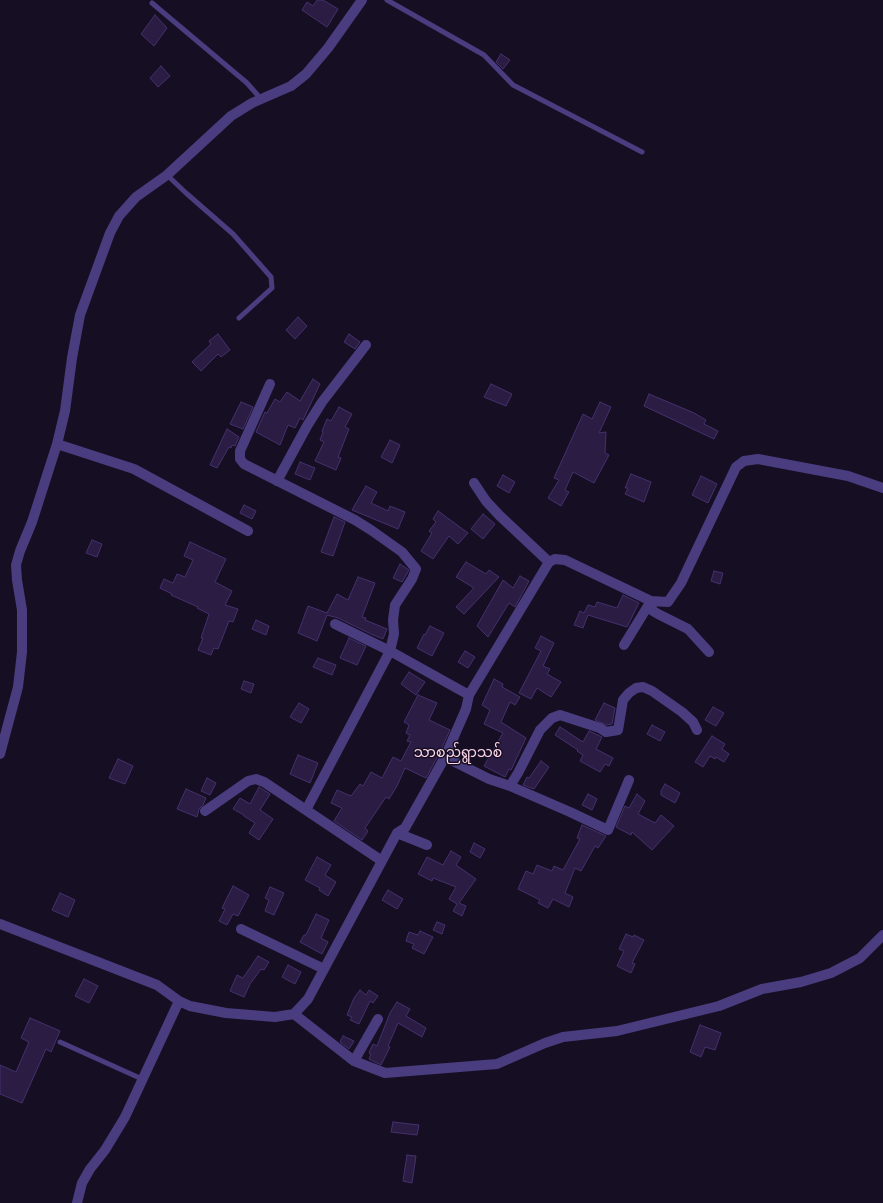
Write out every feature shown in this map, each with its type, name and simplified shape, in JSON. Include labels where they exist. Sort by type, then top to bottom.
[{"type":"street","points":[[0,753],[18,687],[22,652],[22,610],[16,565],[32,522],[57,444],[65,411],[72,358],[80,315],[110,233],[120,216],[136,197],[167,174],[231,116],[252,103],[291,86],[306,74],[328,48],[362,0]]},
{"type":"street","points":[[277,481],[322,402],[366,345]]},
{"type":"street","points":[[270,384],[240,451],[240,459],[244,464],[355,520],[402,552],[416,569],[412,579],[395,605],[393,620],[394,634],[390,652],[306,810]]},
{"type":"street","points":[[57,444],[134,469],[248,531]]},
{"type":"street","points":[[0,924],[157,985],[190,1006],[226,1013],[275,1017],[294,1014],[308,999],[397,833],[405,828],[445,757],[466,709],[469,695],[549,562],[555,559],[565,560],[650,602],[668,602],[681,582],[736,467],[744,461],[758,459],[848,476],[883,488]]},
{"type":"street","points":[[474,483],[486,501],[499,515],[549,562]]},
{"type":"street","points":[[624,645],[650,602]]},
{"type":"street","points":[[650,602],[653,610],[688,629],[709,652]]},
{"type":"street","points":[[335,624],[469,695]]},
{"type":"street","points":[[510,786],[540,730],[552,718],[560,715],[600,728],[606,732],[618,730],[623,700],[636,688],[643,687],[652,691],[682,712],[692,722],[697,730]]},
{"type":"street","points":[[445,757],[489,779],[510,786],[608,830],[628,780]]},
{"type":"street","points":[[206,811],[248,781],[256,779],[264,782],[382,861]]},
{"type":"street","points":[[397,833],[427,845]]},
{"type":"street","points":[[241,929],[324,969]]},
{"type":"street","points":[[294,1014],[354,1061],[385,1073],[497,1064],[562,1037],[617,1031],[719,1006],[762,989],[802,982],[831,973],[860,958],[883,935]]},
{"type":"street","points":[[77,1203],[82,1183],[90,1169],[105,1150],[125,1117],[180,1001]]},
{"type":"street","points":[[354,1061],[378,1019]]},
{"type":"lane","points":[[387,0],[484,56],[513,85],[642,152]]},
{"type":"lane","points":[[152,3],[247,83],[261,99]]},
{"type":"lane","points":[[167,174],[186,193],[233,234],[271,277],[272,288],[239,318]]},
{"type":"lane","points":[[60,1042],[142,1080]]},
{"type":"building","points":[[317,0],[323,0],[338,9],[327,27],[302,10],[307,2],[313,6]]},
{"type":"building","points":[[155,15],[167,28],[154,46],[141,34]]},
{"type":"building","points":[[501,54],[510,60],[503,69],[496,62]]},
{"type":"building","points":[[161,66],[170,76],[158,87],[150,78]]},
{"type":"building","points":[[298,317],[307,326],[295,339],[286,330]]},
{"type":"building","points":[[218,334],[230,350],[221,357],[218,354],[201,371],[192,362],[211,344],[209,341]]},
{"type":"building","points":[[349,334],[360,342],[355,349],[344,342]]},
{"type":"building","points":[[313,379],[320,384],[303,420],[300,418],[295,428],[288,425],[280,445],[256,432],[265,412],[267,413],[275,399],[280,402],[287,392],[300,401]]},
{"type":"building","points":[[491,384],[512,394],[506,406],[484,397]]},
{"type":"building","points":[[649,394],[694,413],[706,420],[704,424],[718,431],[714,439],[644,406]]},
{"type":"building","points":[[241,402],[253,407],[243,429],[230,424]]},
{"type":"building","points":[[600,402],[611,407],[599,433],[606,432],[605,453],[609,455],[594,483],[573,472],[565,490],[569,492],[561,506],[548,498],[559,480],[554,478],[583,414],[592,419]]},
{"type":"building","points":[[339,407],[352,414],[345,427],[349,429],[338,457],[341,458],[336,470],[315,461],[324,442],[320,440],[327,419],[331,421]]},
{"type":"building","points":[[227,429],[239,437],[235,446],[232,445],[231,448],[229,447],[217,468],[210,465]]},
{"type":"building","points":[[390,440],[400,445],[392,463],[381,457]]},
{"type":"building","points":[[300,462],[315,468],[310,480],[295,474]]},
{"type":"building","points":[[631,474],[651,482],[644,502],[625,494],[628,488],[625,488]]},
{"type":"building","points":[[503,475],[515,482],[509,493],[497,486]]},
{"type":"building","points":[[701,476],[717,484],[708,503],[692,495]]},
{"type":"building","points":[[366,486],[377,492],[371,503],[388,511],[390,506],[405,512],[398,529],[352,510]]},
{"type":"building","points":[[244,505],[256,511],[252,519],[240,513]]},
{"type":"building","points":[[438,511],[468,533],[458,544],[449,536],[433,559],[421,551],[432,533],[429,531],[436,522],[433,519]]},
{"type":"building","points":[[483,514],[495,524],[483,539],[471,529]]},
{"type":"building","points":[[334,517],[345,522],[333,556],[321,552]]},
{"type":"building","points":[[92,540],[102,544],[97,557],[86,553]]},
{"type":"building","points":[[190,542],[226,559],[215,582],[232,591],[225,605],[238,609],[233,622],[229,621],[218,649],[214,648],[211,655],[198,650],[203,638],[201,638],[209,614],[160,588],[164,579],[173,583],[177,574],[185,577],[193,560],[184,556]]},
{"type":"building","points":[[466,562],[486,574],[489,570],[499,577],[464,614],[456,607],[474,588],[456,577]]},
{"type":"building","points":[[400,564],[409,570],[402,582],[393,578]]},
{"type":"building","points":[[714,571],[723,573],[720,584],[711,581]]},
{"type":"building","points":[[520,576],[529,581],[515,607],[509,603],[488,637],[477,626],[503,580],[513,588]]},
{"type":"building","points":[[358,577],[375,583],[362,617],[366,618],[365,620],[387,629],[383,639],[338,618],[327,615],[317,641],[298,633],[308,606],[327,613],[337,594],[348,600]]},
{"type":"building","points":[[623,595],[639,603],[627,627],[588,615],[583,628],[574,625],[580,611],[584,613],[588,605],[595,607],[597,602],[617,608]]},
{"type":"building","points":[[256,620],[269,626],[266,635],[252,629]]},
{"type":"building","points":[[430,626],[444,633],[432,656],[417,648]]},
{"type":"building","points":[[541,636],[554,643],[543,666],[550,669],[547,674],[561,682],[551,697],[537,688],[531,699],[519,693],[541,651],[535,648]]},
{"type":"building","points":[[349,638],[366,646],[357,665],[340,658]]},
{"type":"building","points":[[465,651],[475,657],[468,668],[458,662]]},
{"type":"building","points":[[318,658],[336,665],[332,675],[313,667]]},
{"type":"building","points":[[409,672],[425,682],[416,695],[401,684]]},
{"type":"building","points":[[494,679],[503,684],[502,687],[520,697],[515,705],[510,702],[501,722],[526,738],[511,770],[509,769],[505,777],[484,766],[503,733],[484,724],[490,710],[482,705]]},
{"type":"building","points":[[244,681],[254,684],[251,693],[241,689]]},
{"type":"building","points":[[418,695],[437,703],[429,720],[450,730],[426,778],[405,768],[389,799],[386,797],[365,828],[368,831],[362,840],[334,821],[342,808],[331,803],[337,790],[351,796],[360,784],[363,786],[371,772],[382,778],[393,757],[401,761],[411,742],[407,741],[410,735],[406,733],[409,725],[404,722]]},
{"type":"building","points":[[299,703],[309,709],[301,723],[290,717]]},
{"type":"building","points":[[604,703],[615,708],[612,724],[607,725],[595,720]]},
{"type":"building","points":[[713,707],[724,713],[716,726],[705,720]]},
{"type":"building","points":[[652,725],[665,732],[660,741],[647,734]]},
{"type":"building","points":[[560,727],[583,742],[589,731],[602,737],[596,749],[613,758],[609,766],[605,764],[600,772],[580,761],[583,755],[555,735]]},
{"type":"building","points":[[712,736],[725,744],[722,749],[729,754],[724,762],[716,757],[715,759],[710,756],[703,767],[695,762]]},
{"type":"building","points":[[298,755],[318,763],[310,783],[290,774]]},
{"type":"building","points":[[118,759],[133,766],[125,784],[109,778]]},
{"type":"building","points":[[541,761],[549,767],[534,789],[523,785],[527,777],[529,778]]},
{"type":"building","points":[[207,778],[216,783],[210,795],[201,791]]},
{"type":"building","points":[[665,784],[680,793],[675,803],[661,795],[661,791]]},
{"type":"building","points":[[259,787],[270,794],[260,810],[273,819],[259,840],[249,833],[255,823],[233,809],[240,798],[250,804]]},
{"type":"building","points":[[186,789],[206,798],[203,805],[199,809],[197,817],[177,809]]},
{"type":"building","points":[[588,794],[597,799],[592,810],[582,805]]},
{"type":"building","points":[[637,794],[645,801],[638,814],[655,823],[661,815],[674,826],[652,850],[632,832],[631,835],[616,827],[625,806],[629,808]]},
{"type":"building","points":[[582,825],[606,836],[598,848],[595,846],[581,871],[575,868],[565,893],[573,897],[569,907],[553,899],[548,908],[538,903],[540,900],[518,889],[526,871],[533,874],[537,865],[552,871],[554,866],[563,870],[580,839],[577,838]]},
{"type":"building","points":[[474,843],[485,849],[480,858],[470,852]]},
{"type":"building","points":[[451,851],[461,857],[456,865],[476,879],[459,903],[466,906],[462,916],[453,911],[457,904],[449,899],[456,887],[433,878],[432,881],[418,874],[427,857],[443,865]]},
{"type":"building","points":[[317,857],[331,865],[325,875],[336,882],[328,896],[319,890],[320,888],[305,880]]},
{"type":"building","points":[[233,886],[249,895],[238,916],[233,914],[227,925],[219,921],[225,909],[222,908]]},
{"type":"building","points":[[270,887],[284,893],[274,915],[265,911],[269,900],[265,898]]},
{"type":"building","points":[[388,890],[403,899],[397,909],[382,900]]},
{"type":"building","points":[[60,893],[75,900],[68,917],[52,910]]},
{"type":"building","points":[[316,914],[329,920],[321,938],[328,942],[322,954],[300,942],[304,935],[306,935]]},
{"type":"building","points":[[437,922],[445,925],[442,934],[433,930]]},
{"type":"building","points":[[420,931],[433,937],[424,954],[412,948],[414,944],[406,941],[409,932],[418,935]]},
{"type":"building","points":[[626,934],[633,937],[634,935],[644,940],[632,963],[635,964],[631,973],[617,966],[624,951],[619,949]]},
{"type":"building","points":[[258,956],[269,962],[264,970],[261,969],[250,984],[244,997],[230,991],[237,975],[243,978]]},
{"type":"building","points":[[288,965],[301,972],[295,984],[282,977]]},
{"type":"building","points":[[84,979],[98,986],[89,1003],[75,996]]},
{"type":"building","points":[[360,990],[366,995],[369,990],[378,996],[373,1003],[370,1001],[359,1024],[350,1020],[352,1017],[347,1015],[354,998]]},
{"type":"building","points":[[397,1002],[410,1009],[406,1016],[426,1028],[422,1037],[398,1023],[388,1046],[390,1047],[381,1065],[369,1059],[371,1054],[369,1053],[373,1044],[377,1046],[390,1013]]},
{"type":"building","points":[[30,1018],[60,1031],[51,1052],[46,1049],[22,1103],[0,1094],[0,1065],[16,1072],[29,1042],[21,1038]]},
{"type":"building","points":[[700,1025],[721,1033],[715,1050],[705,1047],[701,1057],[690,1052]]},
{"type":"building","points":[[343,1036],[354,1041],[349,1049],[340,1042]]},
{"type":"building","points":[[393,1122],[419,1125],[417,1135],[391,1132]]},
{"type":"building","points":[[407,1155],[416,1156],[412,1183],[403,1181]]},
{"type":"district","name":"သာစည်ရွာသစ်","points":[[458,753]]}]
